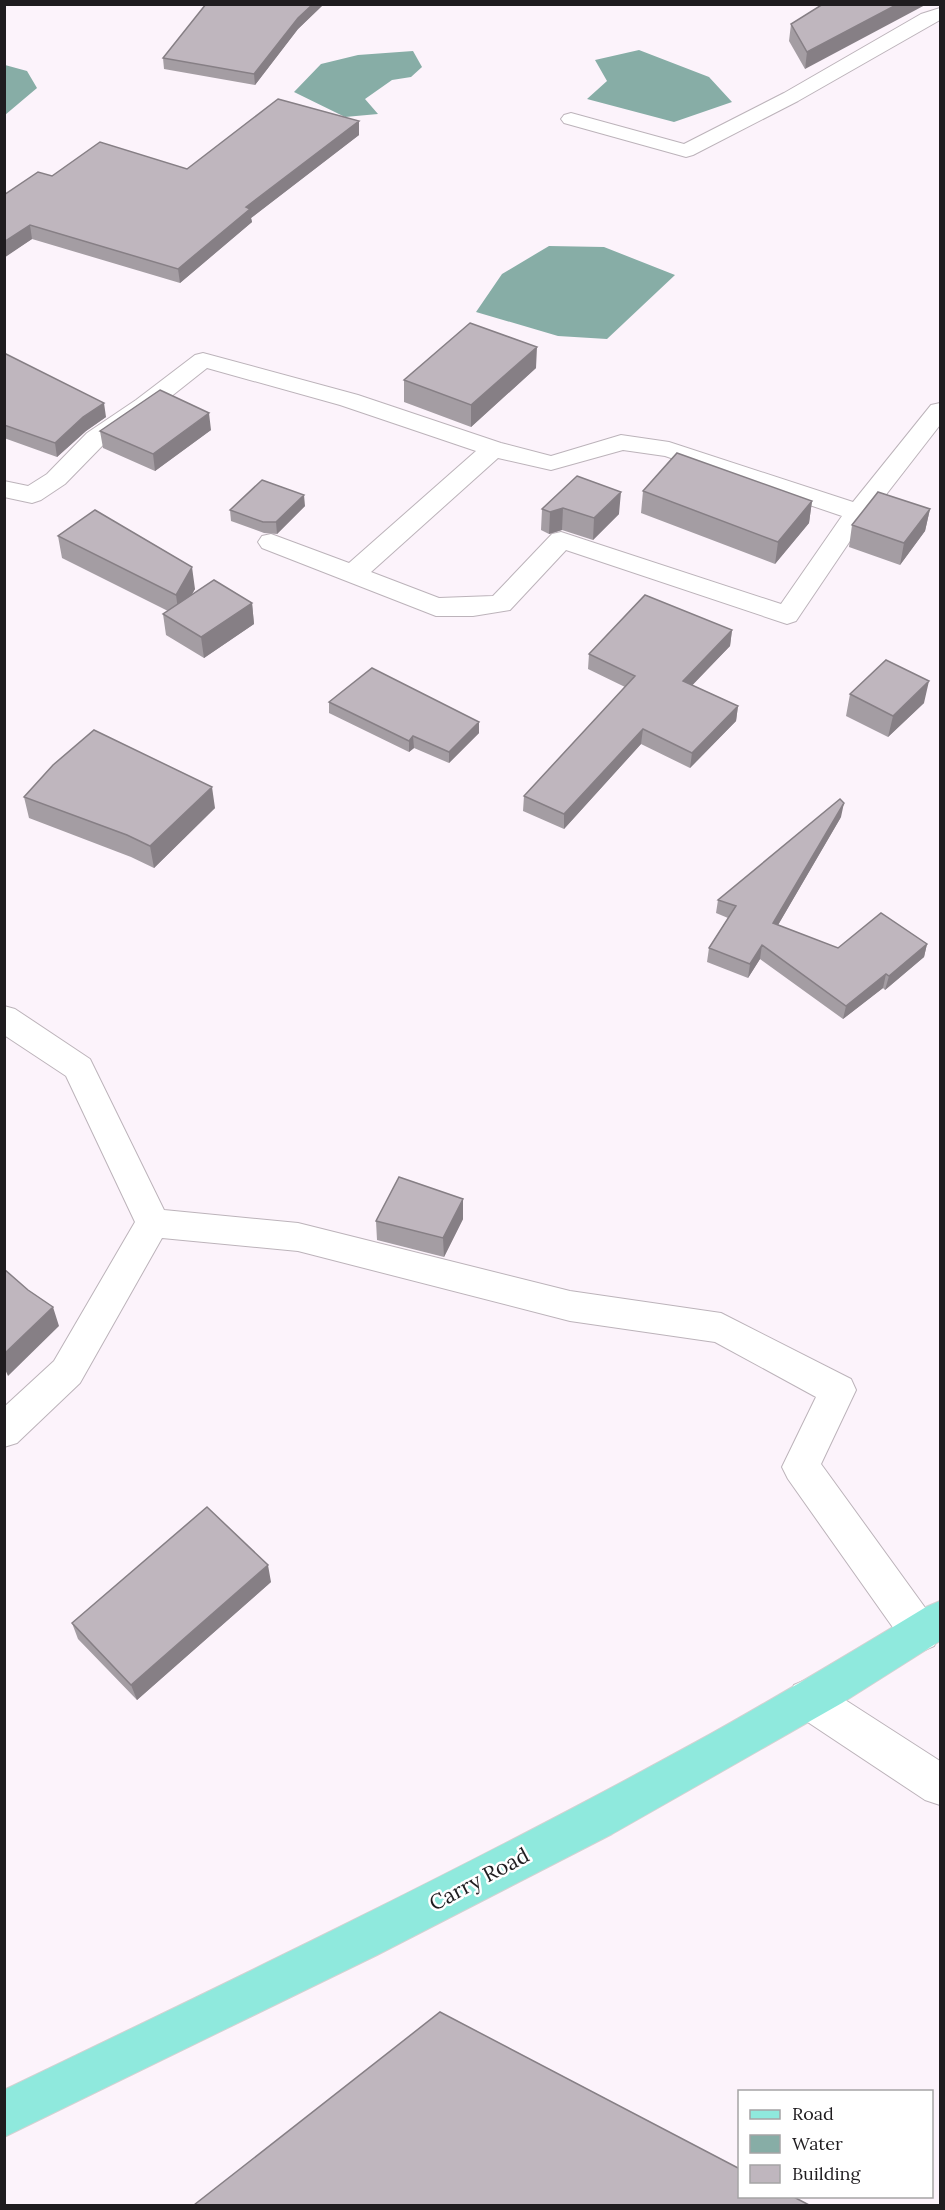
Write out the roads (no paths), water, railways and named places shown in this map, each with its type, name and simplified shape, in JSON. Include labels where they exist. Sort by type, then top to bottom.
[{"type":"main road","name":"Carry Road","points":[[4,2114],[391,1926],[713,1755],[930,1626]]},
{"type":"street","points":[[571,119],[686,151],[791,97],[928,18],[940,14]]},
{"type":"street","points":[[4,489],[32,495],[56,479],[96,438],[145,405],[203,360],[349,400],[493,449],[551,463],[621,442],[669,449],[856,512]]},
{"type":"street","points":[[271,542],[436,607],[472,607],[501,604],[561,540],[786,615],[818,564],[856,512],[940,410]]},
{"type":"street","points":[[353,574],[493,449]]},
{"type":"street","points":[[4,1018],[78,1068],[153,1223]]},
{"type":"street","points":[[4,1431],[67,1372],[153,1223]]},
{"type":"street","points":[[153,1223],[298,1238],[570,1306],[721,1328],[838,1390],[801,1467],[930,1626]]},
{"type":"street","points":[[808,1699],[940,1785]]},
{"type":"water","points":[[639,50],[709,77],[732,102],[674,122],[587,99],[607,81],[595,60]]},
{"type":"water","points":[[413,51],[422,67],[411,77],[392,80],[365,99],[378,114],[345,117],[294,92],[321,64],[358,55]]},
{"type":"water","points":[[5,65],[27,71],[37,88],[5,115]]},
{"type":"water","points":[[549,246],[604,247],[675,275],[607,339],[558,336],[476,312],[502,274]]}]
